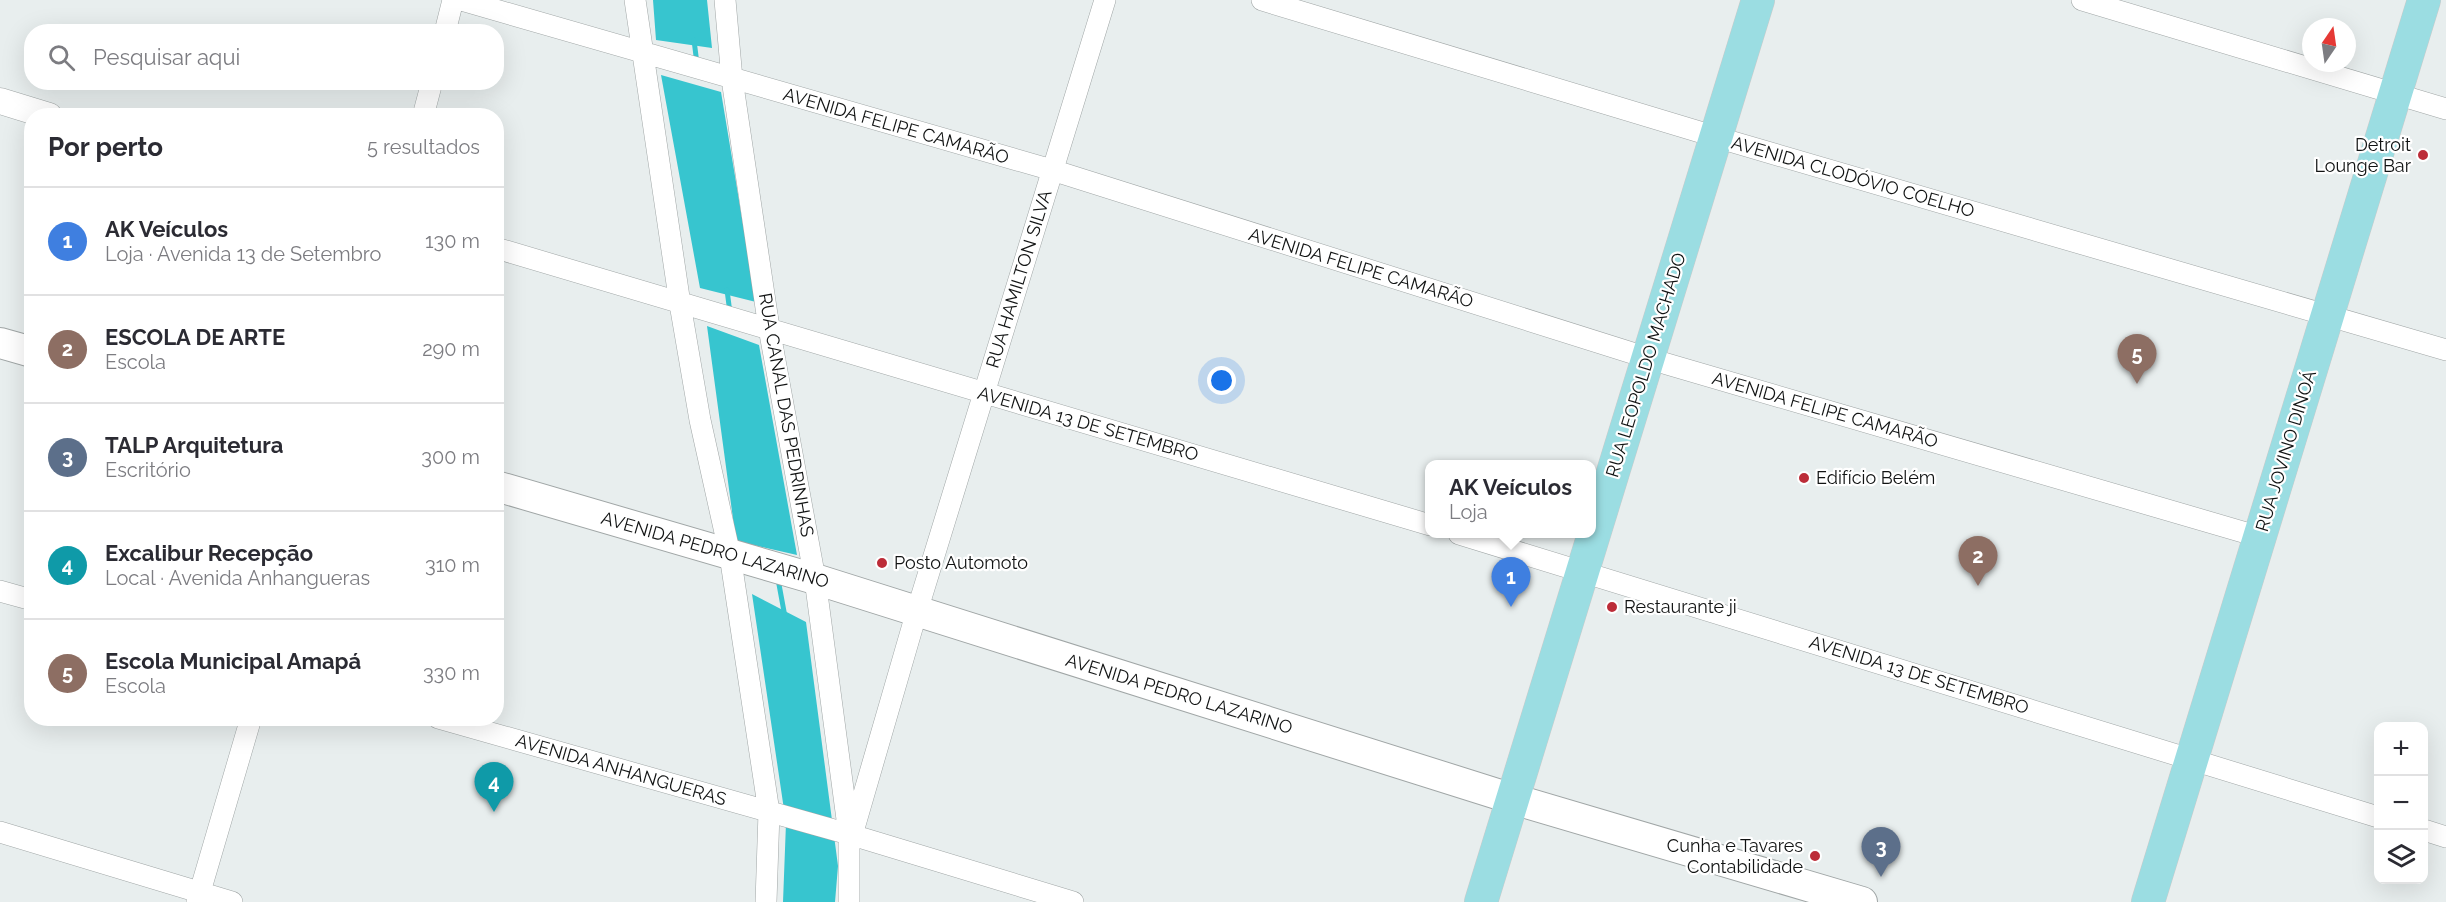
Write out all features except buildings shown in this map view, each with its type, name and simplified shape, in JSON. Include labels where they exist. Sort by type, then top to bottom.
[{"type":"main road","name":"RUA LEOPOLDO MACHADO","points":[[1596,524],[1758,0]]},
{"type":"main road","name":"RUA JOVINO DINOÁ","points":[[2148,902],[2424,0]]},
{"type":"main road","points":[[0,343],[24,350]]},
{"type":"main road","name":"AVENIDA PEDRO LAZARINO","points":[[504,488],[815,579],[1513,799],[1862,902]]},
{"type":"main road","name":"RUA LEOPOLDO MACHADO","points":[[1481,902],[1592,538]]},
{"type":"street","points":[[447,24],[453,0]]},
{"type":"street","name":"AVENIDA FELIPE CAMARÃO","points":[[461,0],[1052,170],[1647,358],[2260,537]]},
{"type":"street","points":[[635,0],[650,54],[690,307],[700,420],[730,555],[773,813],[766,902]]},
{"type":"street","name":"RUA CANAL DAS PEDRINHAS","points":[[725,0],[725,77],[815,579],[846,834],[849,902]]},
{"type":"street","name":"RUA HAMILTON SILVA","points":[[846,834],[1106,0]]},
{"type":"street","name":"AVENIDA CLODÓVIO COELHO","points":[[1262,0],[1717,137],[2446,350]]},
{"type":"street","points":[[2082,0],[2446,109]]},
{"type":"street","points":[[425,108],[430,90]]},
{"type":"street","points":[[0,101],[24,108]]},
{"type":"street","points":[[504,250],[690,307]]},
{"type":"street","name":"AVENIDA 13 DE SETEMBRO","points":[[690,307],[769,328],[983,394],[1425,524]]},
{"type":"street","name":"AVENIDA 13 DE SETEMBRO","points":[[1474,538],[1582,569],[2374,815]]},
{"type":"street","points":[[0,591],[24,598]]},
{"type":"street","points":[[198,897],[248,726]]},
{"type":"street","name":"AVENIDA ANHANGUERAS","points":[[466,726],[846,834]]},
{"type":"street","points":[[2428,831],[2446,837]]},
{"type":"street","points":[[0,832],[198,897],[232,902]]},
{"type":"street","points":[[846,834],[1073,902]]},
{"type":"water","points":[[653,0],[707,0],[712,48],[656,40]]},
{"type":"water","points":[[661,75],[721,92],[756,302],[700,288]]},
{"type":"water","points":[[707,326],[759,345],[797,555],[736,541]]},
{"type":"water","points":[[752,594],[806,622],[838,866],[835,902],[783,902],[786,823]]},
{"type":"waterway","points":[[694,40],[697,64]]},
{"type":"waterway","points":[[727,290],[730,313]]},
{"type":"waterway","points":[[778,579],[785,617]]},
{"type":"place","name":"Detroit Lounge Bar","points":[[2423,155]]},
{"type":"place","name":"Escola Municipal Amapá","points":[[2137,384]]},
{"type":"place","name":"Edifício Belém","points":[[1804,478]]},
{"type":"place","name":"Posto Automoto","points":[[882,563]]},
{"type":"place","name":"ESCOLA DE ARTE","points":[[1978,586]]},
{"type":"place","name":"AK Veículos","points":[[1511,607]]},
{"type":"place","name":"Restaurante ji","points":[[1612,607]]},
{"type":"place","name":"Excalibur Recepção","points":[[494,812]]},
{"type":"place","name":"Cunha e Tavares Contabilidade","points":[[1815,856]]},
{"type":"place","name":"TALP Arquitetura","points":[[1881,877]]}]
